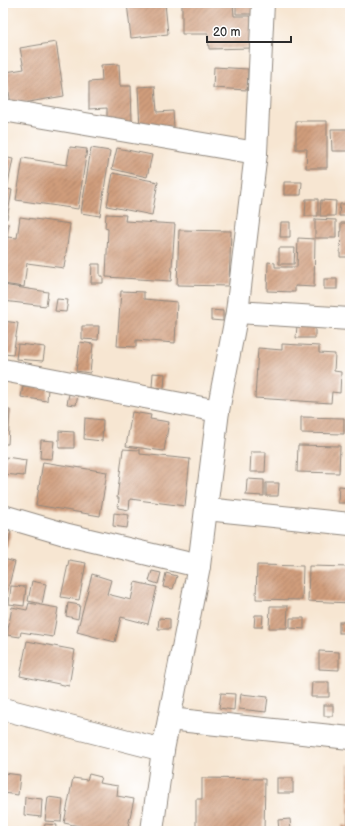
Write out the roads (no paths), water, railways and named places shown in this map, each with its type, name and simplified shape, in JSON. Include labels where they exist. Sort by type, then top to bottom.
[{"type":"street","points":[[152,831],[163,750],[199,566],[218,411],[237,312],[256,153],[263,3]]},
{"type":"street","points":[[3,110],[256,153]]},
{"type":"street","points":[[237,312],[350,319]]},
{"type":"street","points":[[3,370],[218,411]]},
{"type":"street","points":[[206,509],[350,524]]},
{"type":"street","points":[[3,516],[68,535],[199,566]]},
{"type":"street","points":[[3,709],[163,750]]},
{"type":"street","points":[[169,719],[350,738]]}]
